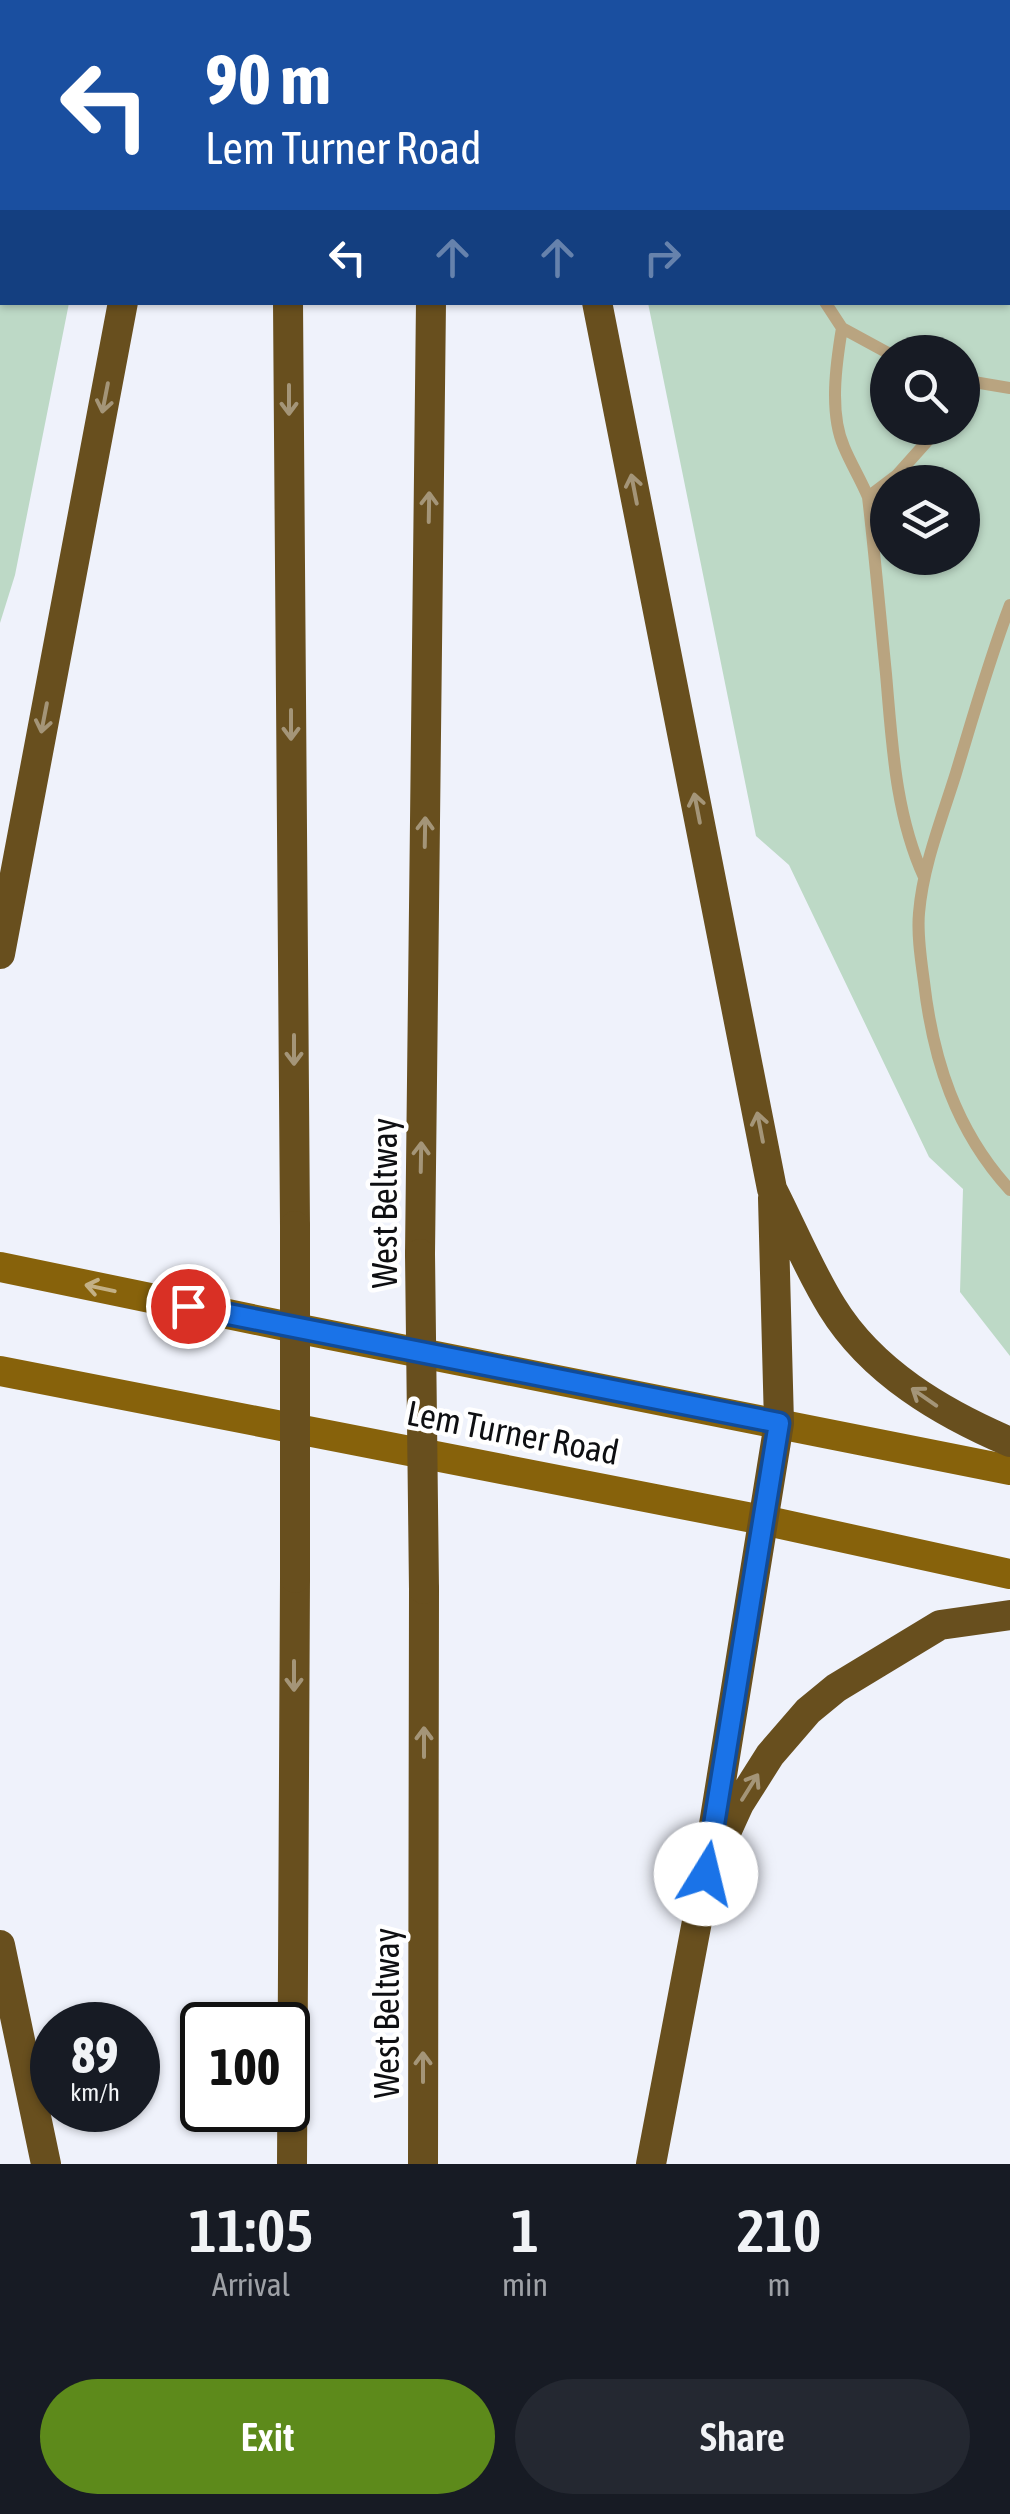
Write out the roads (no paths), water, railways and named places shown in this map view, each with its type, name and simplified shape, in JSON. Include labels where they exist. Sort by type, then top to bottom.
[{"type":"highway","points":[[1,940],[122,305]]},
{"type":"highway","points":[[288,305],[296,1226],[292,2164]]},
{"type":"highway","name":"West Beltway","points":[[423,2164],[420,1254],[431,305]]},
{"type":"highway","points":[[597,305],[772,1189],[779,1423],[706,1874],[651,2164]]},
{"type":"highway","points":[[772,1189],[833,1309],[861,1344],[931,1403],[1010,1442]]},
{"type":"highway","points":[[706,1874],[739,1804],[770,1755],[808,1711],[836,1688],[940,1625],[1010,1614]]},
{"type":"highway","points":[[0,1945],[46,2164]]},
{"type":"main road","name":"Lem Turner Road","points":[[0,1267],[1010,1470]]},
{"type":"main road","name":"Lem Turner Road","points":[[0,1371],[763,1520],[1010,1574]]},
{"type":"lane","points":[[828,305],[842,328],[870,344]]},
{"type":"lane","points":[[842,328],[836,407],[842,444],[868,498],[904,823],[924,876]]},
{"type":"lane","points":[[980,383],[1010,388]]},
{"type":"lane","points":[[868,498],[923,445]]},
{"type":"lane","points":[[1010,605],[924,876],[918,916],[928,1022],[941,1071],[973,1142],[1010,1190]]}]
